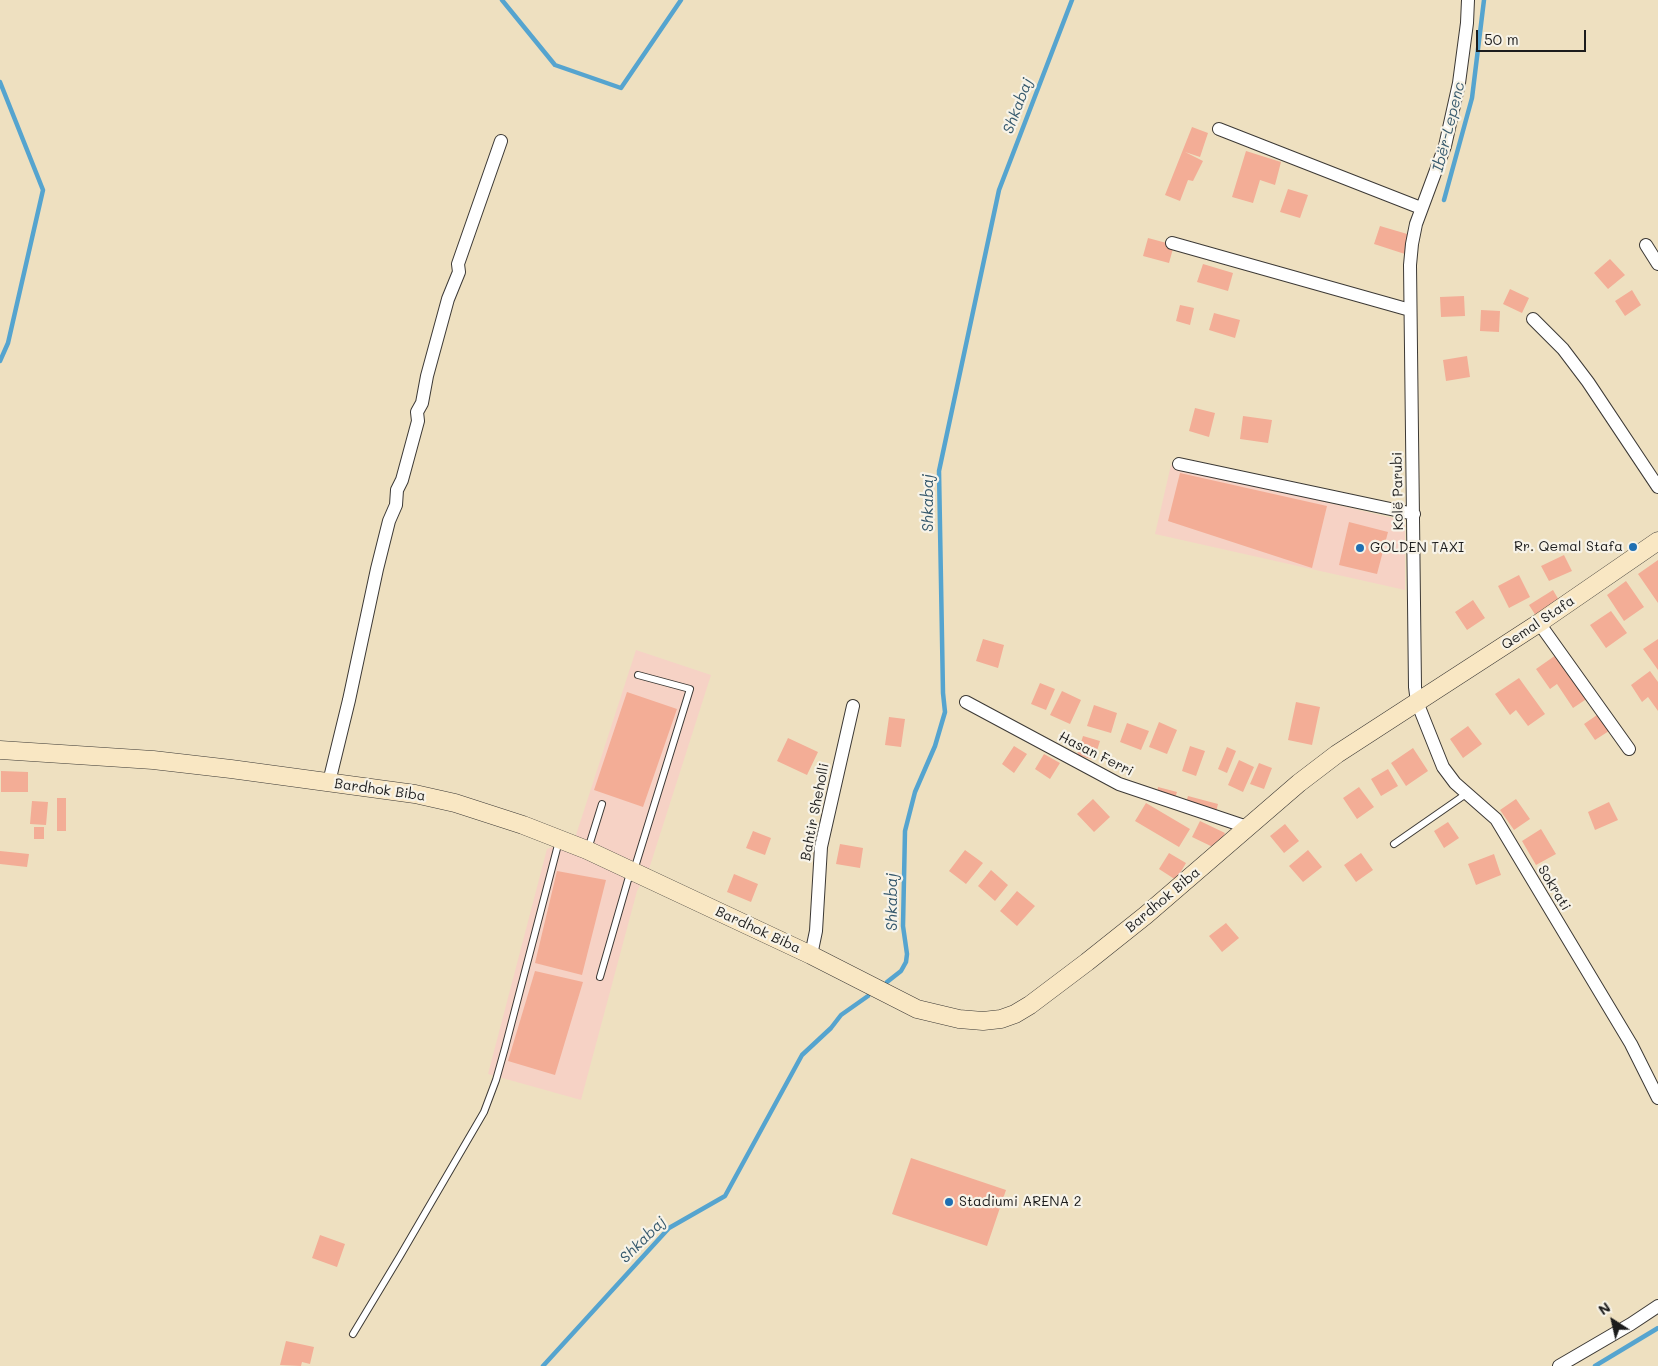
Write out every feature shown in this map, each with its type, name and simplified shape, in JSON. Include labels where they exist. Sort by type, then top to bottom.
[{"type":"street","name":"Kolë Parubi","points":[[1417,702],[1415,687],[1410,265],[1412,244],[1421,208],[1444,146],[1459,83],[1468,0]]},
{"type":"street","points":[[1219,130],[1421,208]]},
{"type":"street","points":[[329,782],[389,521],[396,505],[397,490],[402,480],[418,422],[417,412],[422,403],[427,376],[448,299],[459,272],[458,264],[501,142]]},
{"type":"street","points":[[1172,243],[1410,310]]},
{"type":"street","points":[[1646,245],[1658,264]]},
{"type":"street","points":[[1532,319],[1563,349],[1588,382],[1658,487]]},
{"type":"street","points":[[1180,464],[1414,514]]},
{"type":"street","name":"Qemal Stafa","points":[[1417,702],[1540,623],[1658,541]]},
{"type":"street","points":[[1540,623],[1629,749]]},
{"type":"street","name":"Hasan Ferri","points":[[966,702],[1119,784],[1247,826]]},
{"type":"street","name":"Bardhok Biba","points":[[0,750],[152,760],[415,794],[455,803],[504,818],[587,850],[811,955],[917,1009],[959,1019],[983,1021],[1001,1019],[1015,1014],[1030,1005],[1146,915],[1299,783],[1337,754],[1417,702]]},
{"type":"street","name":"Sokrati","points":[[1417,702],[1443,766],[1455,783],[1496,819],[1631,1044],[1658,1098]]},
{"type":"street","name":"Bahtir Sheholli","points":[[811,955],[816,931],[821,847],[853,706]]},
{"type":"street","points":[[1559,1366],[1623,1329],[1658,1306]]},
{"type":"lane","points":[[600,977],[628,880],[638,858],[690,689],[638,675]]},
{"type":"lane","points":[[1394,844],[1466,794]]},
{"type":"lane","points":[[587,850],[602,804]]},
{"type":"lane","points":[[353,1334],[484,1112],[505,1048],[560,839]]},
{"type":"shaded area","points":[[1171,465],[1405,521],[1405,590],[1155,534]]},
{"type":"shaded area","points":[[636,650],[711,675],[649,869],[637,891],[581,1100],[488,1074],[547,849],[575,838]]},
{"type":"building","points":[[1192,127],[1208,133],[1200,157],[1185,152],[1203,161],[1193,181],[1188,180],[1180,201],[1165,195]]},
{"type":"building","points":[[1246,151],[1281,162],[1275,185],[1260,180],[1253,203],[1232,197]]},
{"type":"building","points":[[1288,189],[1308,195],[1300,218],[1280,212]]},
{"type":"building","points":[[1380,226],[1414,236],[1408,255],[1374,244]]},
{"type":"building","points":[[1148,238],[1174,245],[1169,263],[1143,256]]},
{"type":"building","points":[[1610,259],[1625,275],[1608,289],[1594,273]]},
{"type":"building","points":[[1203,264],[1233,273],[1228,291],[1197,282]]},
{"type":"building","points":[[1510,289],[1529,298],[1522,313],[1503,304]]},
{"type":"building","points":[[1632,290],[1641,305],[1625,316],[1615,301]]},
{"type":"building","points":[[1464,296],[1465,316],[1441,317],[1440,297]]},
{"type":"building","points":[[1180,305],[1194,308],[1190,325],[1176,321]]},
{"type":"building","points":[[1481,310],[1500,311],[1499,332],[1480,331]]},
{"type":"building","points":[[1214,313],[1240,320],[1235,338],[1209,330]]},
{"type":"building","points":[[1467,356],[1470,377],[1446,381],[1443,360]]},
{"type":"building","points":[[1195,408],[1215,413],[1209,437],[1189,431]]},
{"type":"building","points":[[1243,416],[1272,420],[1268,443],[1240,439]]},
{"type":"building","points":[[1180,473],[1327,506],[1312,568],[1168,521]]},
{"type":"building","points":[[1349,522],[1388,532],[1377,574],[1339,565]]},
{"type":"building","points":[[1564,555],[1572,571],[1549,581],[1541,566]]},
{"type":"building","points":[[1658,560],[1658,603],[1638,574]]},
{"type":"building","points":[[1519,575],[1530,597],[1509,608],[1498,586]]},
{"type":"building","points":[[1626,581],[1644,607],[1624,621],[1607,595]]},
{"type":"building","points":[[1553,590],[1560,602],[1536,616],[1529,605]]},
{"type":"building","points":[[1473,600],[1485,618],[1467,630],[1455,612]]},
{"type":"building","points":[[1611,611],[1627,633],[1606,648],[1590,625]]},
{"type":"building","points":[[983,639],[1004,645],[998,668],[976,661]]},
{"type":"building","points":[[1658,639],[1658,670],[1643,649]]},
{"type":"building","points":[[1556,655],[1591,696],[1573,708],[1557,684],[1550,689],[1536,669]]},
{"type":"building","points":[[1650,671],[1658,682],[1658,711],[1648,697],[1642,702],[1631,685]]},
{"type":"building","points":[[1519,678],[1545,714],[1528,726],[1516,710],[1510,715],[1495,694]]},
{"type":"building","points":[[1040,683],[1055,689],[1046,710],[1031,704]]},
{"type":"building","points":[[1062,691],[1081,700],[1070,724],[1050,715]]},
{"type":"building","points":[[627,692],[677,709],[643,807],[594,790]]},
{"type":"building","points":[[1296,702],[1320,707],[1312,745],[1288,740]]},
{"type":"building","points":[[1094,705],[1117,713],[1111,733],[1087,726]]},
{"type":"building","points":[[1597,715],[1609,731],[1595,740],[1584,724]]},
{"type":"building","points":[[889,717],[905,719],[901,747],[885,745]]},
{"type":"building","points":[[1159,722],[1177,730],[1167,754],[1149,747]]},
{"type":"building","points":[[1127,723],[1149,731],[1141,750],[1120,742]]},
{"type":"building","points":[[1468,726],[1482,744],[1463,758],[1450,739]]},
{"type":"building","points":[[1083,736],[1100,741],[1094,760],[1077,755]]},
{"type":"building","points":[[788,738],[818,752],[807,775],[777,761]]},
{"type":"building","points":[[1014,746],[1027,754],[1014,773],[1002,764]]},
{"type":"building","points":[[1190,746],[1205,751],[1196,776],[1182,771]]},
{"type":"building","points":[[1227,747],[1236,751],[1227,773],[1218,769]]},
{"type":"building","points":[[1413,748],[1428,771],[1406,786],[1391,763]]},
{"type":"building","points":[[1044,754],[1060,763],[1050,779],[1035,769]]},
{"type":"building","points":[[1239,760],[1254,767],[1243,792],[1228,785]]},
{"type":"building","points":[[1259,763],[1272,768],[1264,789],[1250,784]]},
{"type":"building","points":[[1388,769],[1398,786],[1381,796],[1371,779]]},
{"type":"building","points":[[1,771],[28,772],[28,792],[1,792]]},
{"type":"building","points":[[1158,787],[1177,792],[1175,798],[1157,794]]},
{"type":"building","points":[[1359,787],[1374,807],[1357,819],[1343,798]]},
{"type":"building","points":[[1188,796],[1218,804],[1216,812],[1186,803]]},
{"type":"building","points":[[57,798],[66,798],[66,831],[57,831]]},
{"type":"building","points":[[1093,799],[1110,817],[1094,832],[1077,814]]},
{"type":"building","points":[[1516,799],[1530,819],[1514,830],[1500,810]]},
{"type":"building","points":[[32,801],[48,802],[46,825],[30,824]]},
{"type":"building","points":[[1609,802],[1618,820],[1595,830],[1588,812]]},
{"type":"building","points":[[1146,803],[1190,829],[1179,847],[1135,821]]},
{"type":"building","points":[[1200,821],[1225,833],[1217,849],[1192,837]]},
{"type":"building","points":[[1448,822],[1459,838],[1444,848],[1434,831]]},
{"type":"building","points":[[1285,824],[1299,841],[1284,853],[1270,836]]},
{"type":"building","points":[[34,827],[44,827],[44,839],[34,839]]},
{"type":"building","points":[[1541,829],[1556,854],[1536,865],[1522,841]]},
{"type":"building","points":[[753,831],[771,838],[765,855],[746,848]]},
{"type":"building","points":[[840,844],[863,848],[860,868],[836,864]]},
{"type":"building","points":[[965,850],[983,863],[966,884],[949,871]]},
{"type":"building","points":[[1308,850],[1322,867],[1303,882],[1289,866]]},
{"type":"building","points":[[0,851],[29,854],[27,867],[0,864]]},
{"type":"building","points":[[1169,853],[1186,863],[1176,880],[1159,869]]},
{"type":"building","points":[[1361,853],[1373,870],[1356,882],[1344,865]]},
{"type":"building","points":[[1494,854],[1501,875],[1476,885],[1468,864]]},
{"type":"building","points":[[991,870],[1008,885],[995,901],[978,886]]},
{"type":"building","points":[[557,871],[606,880],[582,975],[535,963]]},
{"type":"building","points":[[734,874],[758,884],[751,902],[727,892]]},
{"type":"building","points":[[1017,891],[1035,906],[1017,926],[1000,911]]},
{"type":"building","points":[[1226,923],[1239,938],[1222,952],[1209,936]]},
{"type":"building","points":[[535,971],[583,982],[555,1075],[508,1061]]},
{"type":"building","name":"Stadiumi ARENA 2","points":[[911,1158],[1006,1190],[987,1246],[892,1214]]},
{"type":"building","points":[[320,1235],[345,1244],[337,1267],[312,1258]]},
{"type":"building","points":[[286,1341],[314,1347],[310,1364],[302,1362],[301,1366],[280,1365]]},
{"type":"waterway","name":"Ibër-Lepenc","points":[[502,0],[555,65],[621,88],[681,0]]},
{"type":"waterway","name":"Shkabaj","points":[[887,982],[901,971],[906,962],[907,954],[903,926],[905,831],[915,792],[935,746],[945,712],[943,693],[939,471],[999,190],[1072,0]]},
{"type":"waterway","name":"Ibër-Lepenc","points":[[1444,200],[1472,98],[1484,0]]},
{"type":"waterway","points":[[0,82],[43,190],[8,343],[0,361]]},
{"type":"waterway","name":"Shkabaj","points":[[543,1366],[669,1228],[725,1196],[802,1055],[831,1028],[841,1015],[868,996]]},
{"type":"waterway","name":"Ibër-Lepenc","points":[[1595,1366],[1658,1328]]},
{"type":"place","name":"Rr. Qemal Stafa","points":[[1633,547]]},
{"type":"place","name":"GOLDEN TAXI","points":[[1360,548]]},
{"type":"place","name":"Stadiumi ARENA 2","points":[[949,1202]]}]
